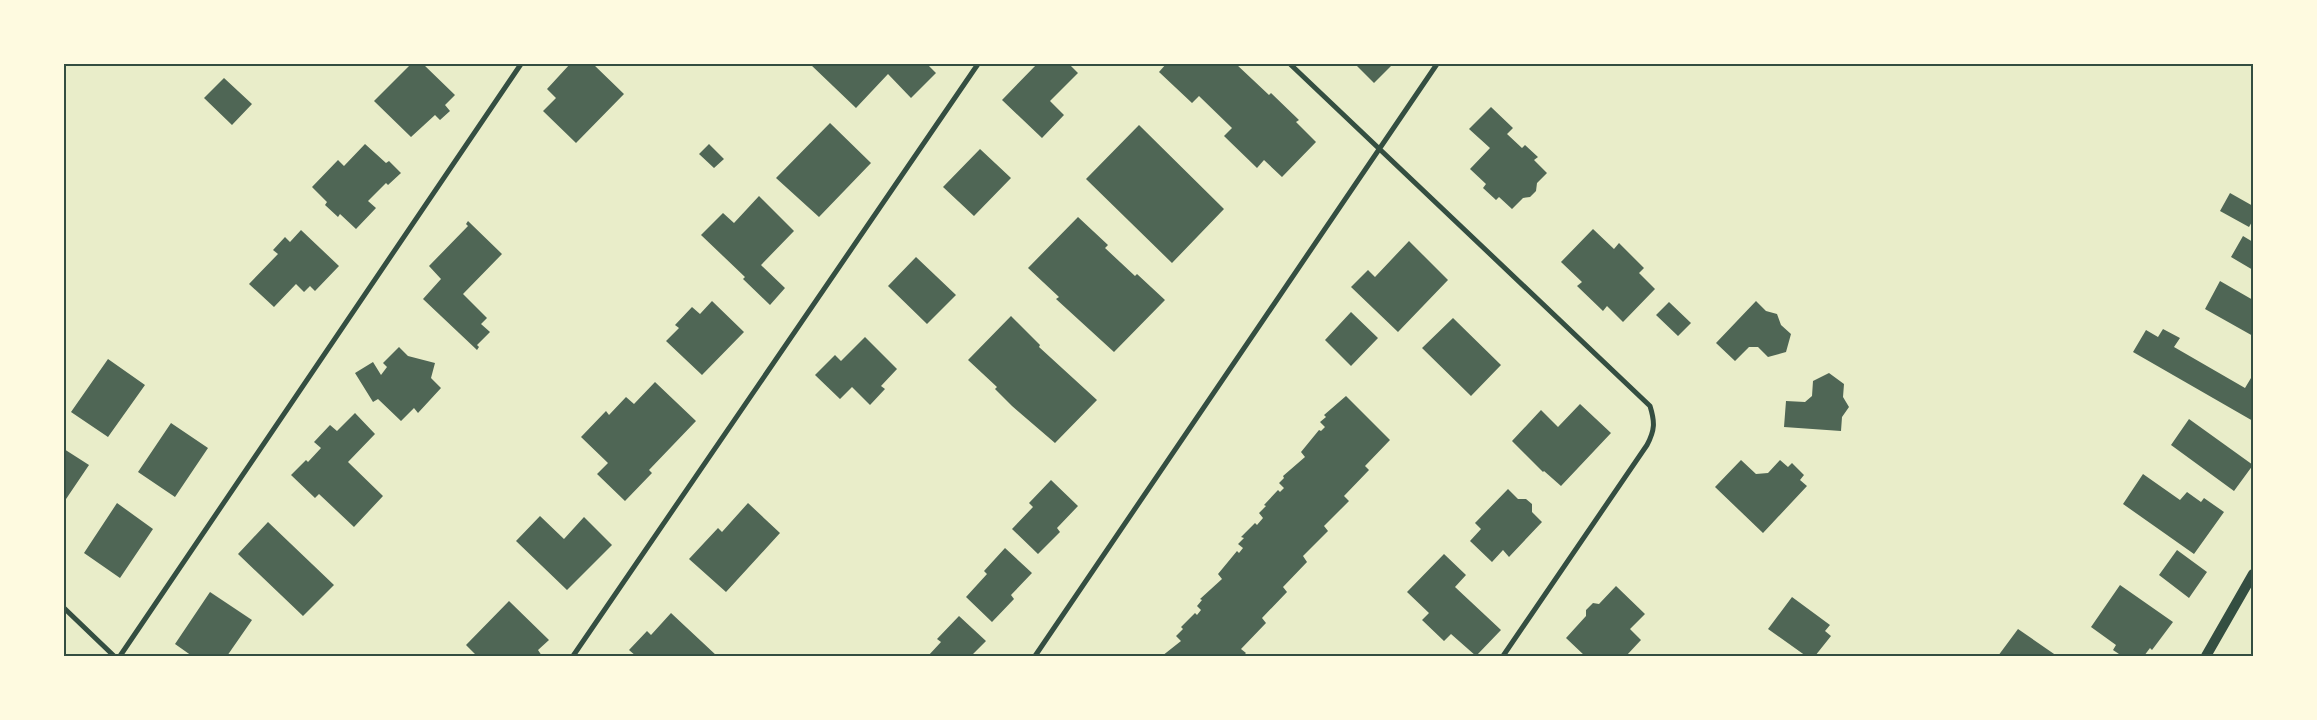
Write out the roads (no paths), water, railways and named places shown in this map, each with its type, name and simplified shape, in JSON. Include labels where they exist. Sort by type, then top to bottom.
[{"type":"main road","points":[[2206,656],[2253,574]]},
{"type":"street","points":[[120,656],[521,64]]},
{"type":"street","points":[[573,656],[978,64]]},
{"type":"street","points":[[1290,64],[1650,406],[1655,420],[1654,432],[1647,445],[1503,656]]},
{"type":"street","points":[[1034,656],[1438,64]]},
{"type":"street","points":[[64,608],[114,656]]}]
